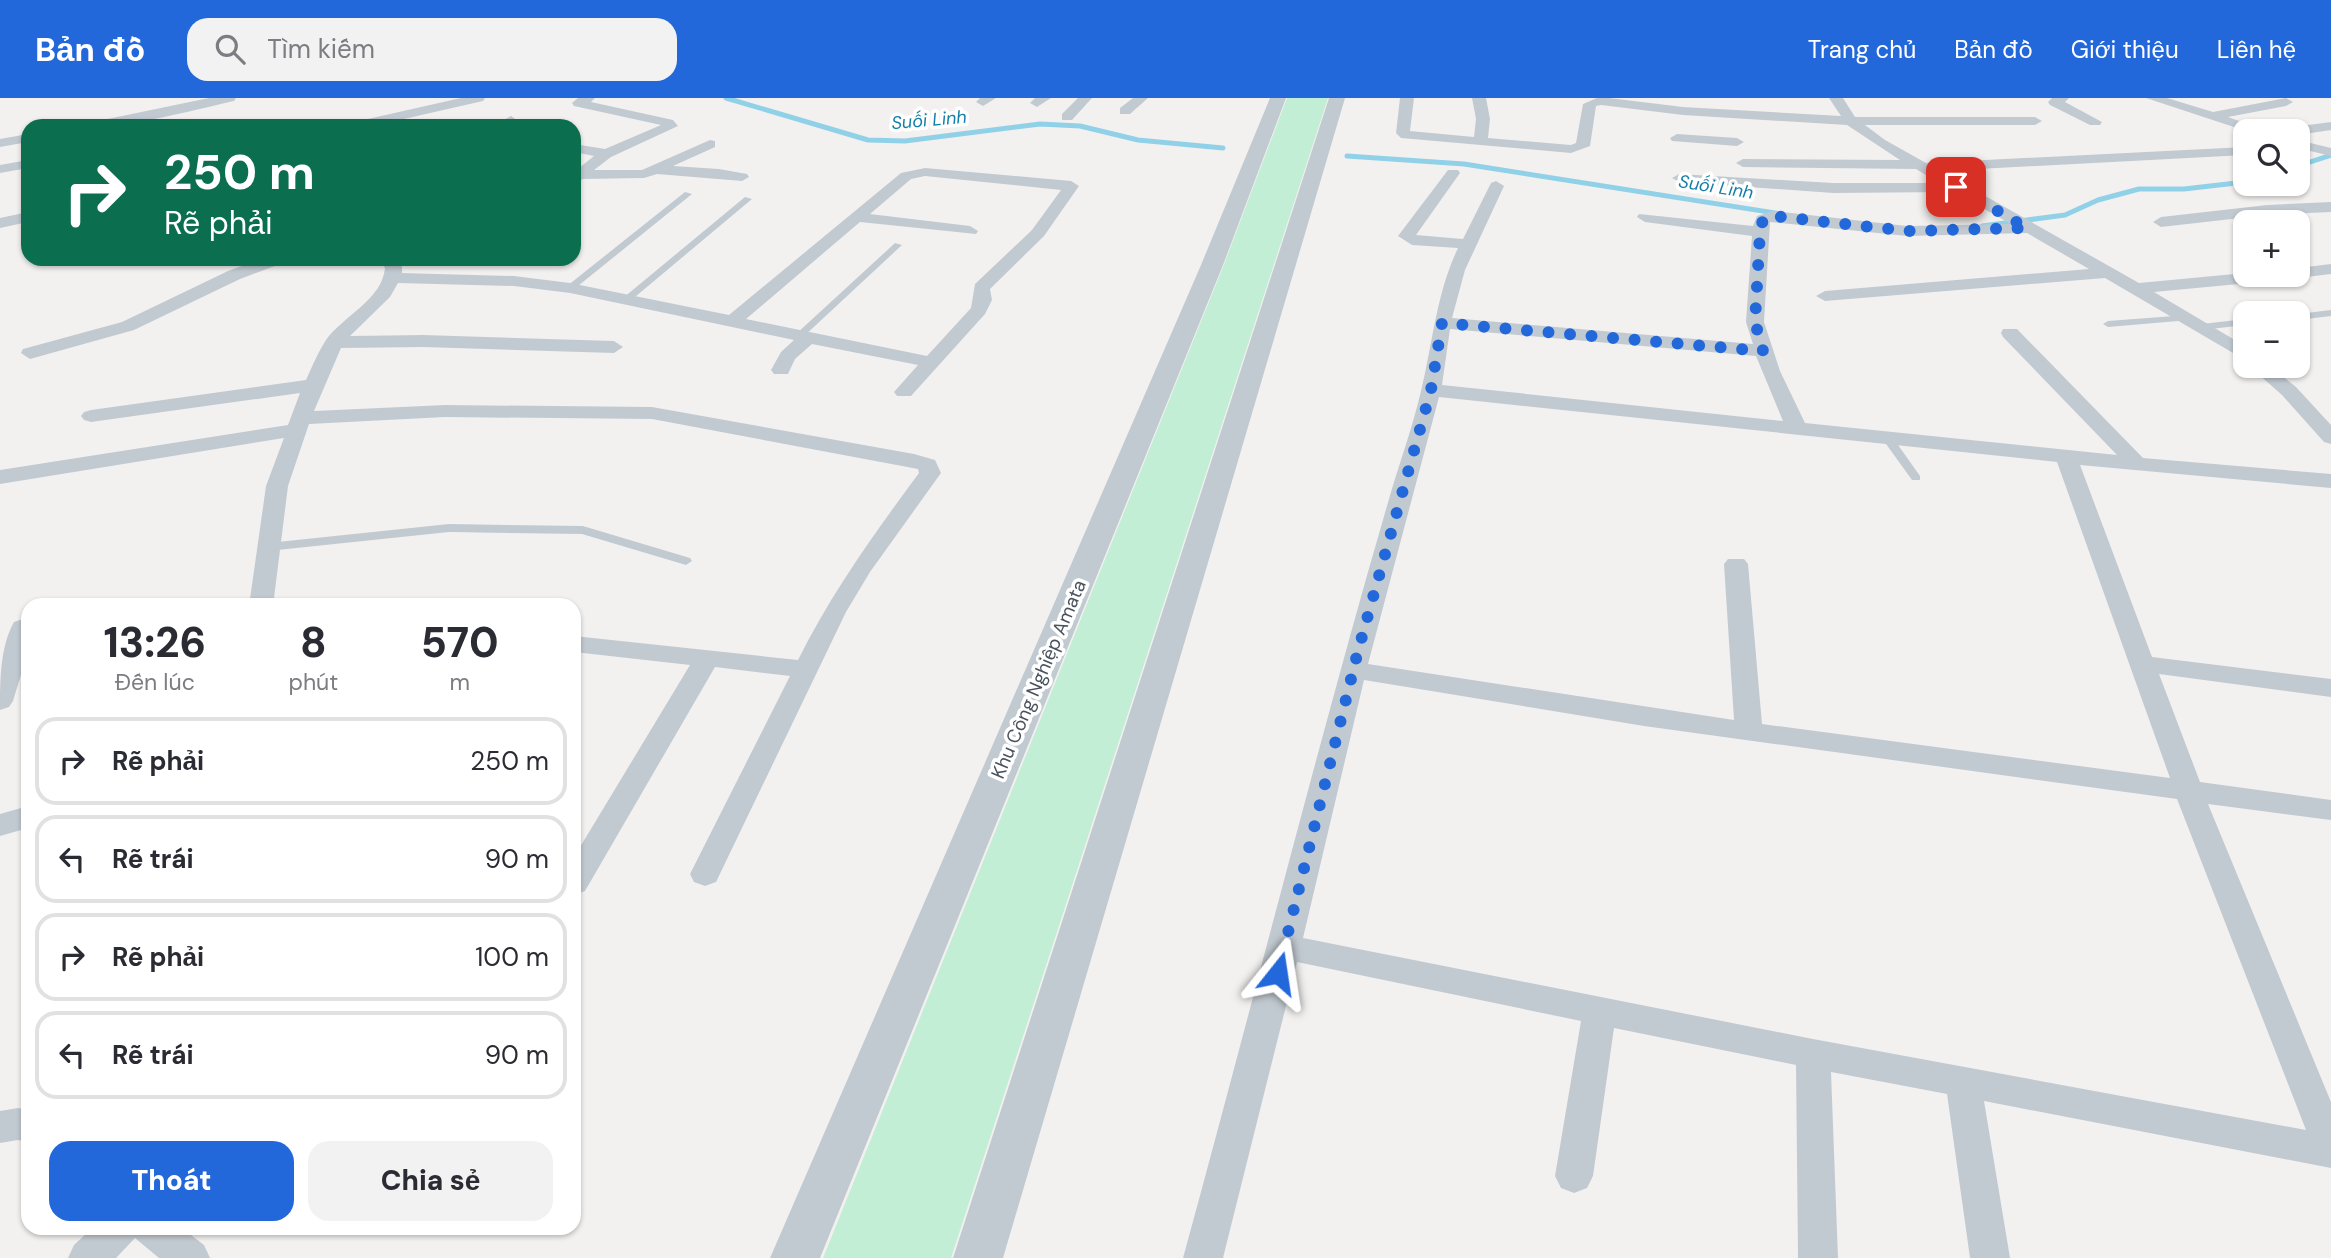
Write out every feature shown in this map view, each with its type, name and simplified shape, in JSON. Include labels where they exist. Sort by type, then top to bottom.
[{"type":"street","points":[[166,98],[183,112]]},
{"type":"street","points":[[138,119],[183,112],[229,98]]},
{"type":"street","points":[[386,119],[478,98]]},
{"type":"street","points":[[581,174],[607,154],[671,126],[668,123],[579,103],[588,98]]},
{"type":"street","points":[[1066,117],[1085,98]]},
{"type":"street","points":[[1125,111],[1140,98]]},
{"type":"street","name":"Khu Công Nghiệp Amata","points":[[795,1258],[1206,278],[1278,98]]},
{"type":"street","points":[[978,1258],[1337,98]]},
{"type":"street","points":[[1407,98],[1403,133],[1406,135],[1579,149],[1583,146],[1590,104],[1595,102],[1683,111],[1850,121],[2035,121]]},
{"type":"street","points":[[1479,98],[1483,119],[1481,140]]},
{"type":"street","points":[[1836,98],[1850,121],[1880,143],[2233,346]]},
{"type":"street","points":[[2062,98],[2054,102],[2095,122]]},
{"type":"street","points":[[2153,98],[2233,123]]},
{"type":"street","points":[[608,110],[639,101]]},
{"type":"street","points":[[2212,116],[2286,102]]},
{"type":"street","points":[[1683,111],[1676,143],[1737,142]]},
{"type":"street","points":[[2310,129],[2331,126]]},
{"type":"street","points":[[0,144],[21,140]]},
{"type":"street","points":[[581,177],[639,174],[710,144]]},
{"type":"street","points":[[581,149],[607,154]]},
{"type":"street","points":[[1743,163],[1920,166],[2233,152]]},
{"type":"street","points":[[0,169],[21,165]]},
{"type":"street","points":[[651,170],[711,172],[742,177]]},
{"type":"street","points":[[734,320],[906,176],[926,172],[1071,186],[1038,233],[981,288],[982,305],[979,310],[904,392]]},
{"type":"street","points":[[1453,173],[1406,236],[1412,240],[1467,244]]},
{"type":"street","points":[[1679,178],[1832,188],[1956,187]]},
{"type":"street","points":[[1203,1258],[1354,670],[1431,390],[1442,323],[1455,270],[1496,186]]},
{"type":"street","points":[[871,205],[979,216]]},
{"type":"street","points":[[2161,222],[2267,210],[2331,207]]},
{"type":"street","points":[[1797,428],[1770,371],[1755,322],[1763,219],[1773,216],[1908,231],[2027,228]]},
{"type":"street","points":[[857,217],[970,231]]},
{"type":"street","points":[[1645,217],[1760,232]]},
{"type":"street","points":[[0,223],[21,218]]},
{"type":"street","points":[[30,353],[128,326],[258,266]]},
{"type":"street","points":[[262,598],[277,486],[313,385],[334,342],[384,292],[390,266]]},
{"type":"street","points":[[405,266],[570,288],[929,362]]},
{"type":"street","points":[[2310,272],[2331,269]]},
{"type":"street","points":[[1825,296],[2106,273]]},
{"type":"street","points":[[2136,289],[2233,280]]},
{"type":"street","points":[[1442,323],[1763,351]]},
{"type":"street","points":[[2010,332],[2135,463]]},
{"type":"street","points":[[781,370],[783,362],[803,337]]},
{"type":"street","points":[[334,342],[422,341],[614,347]]},
{"type":"street","points":[[2273,378],[2289,391],[2331,438]]},
{"type":"street","points":[[90,416],[313,385]]},
{"type":"street","points":[[1431,390],[2066,457],[2331,481]]},
{"type":"street","points":[[0,477],[300,424],[445,411],[652,413],[914,460],[927,465],[930,473],[859,571],[834,612],[705,874]]},
{"type":"street","points":[[2066,457],[2189,792],[2331,1149]]},
{"type":"street","points":[[1735,564],[1749,732]]},
{"type":"street","points":[[0,701],[21,633]]},
{"type":"street","points":[[581,645],[806,669]]},
{"type":"street","points":[[581,871],[706,660]]},
{"type":"street","points":[[2142,664],[2331,688]]},
{"type":"street","points":[[1354,670],[1749,732],[2331,810]]},
{"type":"street","points":[[0,825],[21,819]]},
{"type":"street","points":[[1285,947],[1814,1054],[2331,1149]]},
{"type":"street","points":[[1574,1176],[1600,1010]]},
{"type":"street","points":[[1814,1054],[1818,1258]]},
{"type":"street","points":[[1963,1081],[1990,1258]]},
{"type":"street","points":[[0,1127],[21,1125]]},
{"type":"street","points":[[88,1258],[113,1235]]},
{"type":"street","points":[[159,1235],[190,1258]]},
{"type":"lane","points":[[570,288],[688,194]]},
{"type":"lane","points":[[626,300],[748,199]]},
{"type":"lane","points":[[803,337],[898,245]]},
{"type":"lane","points":[[2310,316],[2331,313]]},
{"type":"lane","points":[[2108,324],[2233,322]]},
{"type":"lane","points":[[1887,437],[1916,478]]},
{"type":"lane","points":[[268,547],[449,528],[583,530],[686,561]]},
{"type":"green space","points":[[1287,98],[1328,98],[951,1258],[823,1258],[1223,267]]},
{"type":"waterway","name":"Suối Linh","points":[[726,98],[868,140],[905,141],[1040,124],[1080,126],[1138,140],[1223,148]]},
{"type":"waterway","name":"Suối Linh","points":[[2310,162],[2331,155]]},
{"type":"waterway","name":"Suối Linh","points":[[1347,156],[1464,164],[1782,214]]},
{"type":"waterway","name":"Suối Linh","points":[[1982,226],[2065,215],[2098,200],[2139,189],[2184,189],[2233,183]]},
{"type":"route","points":[[1278,973],[1358,651],[1431,390],[1442,323],[1763,351],[1755,322],[1763,219],[1773,216],[1937,232],[2027,228],[1956,187]]}]
